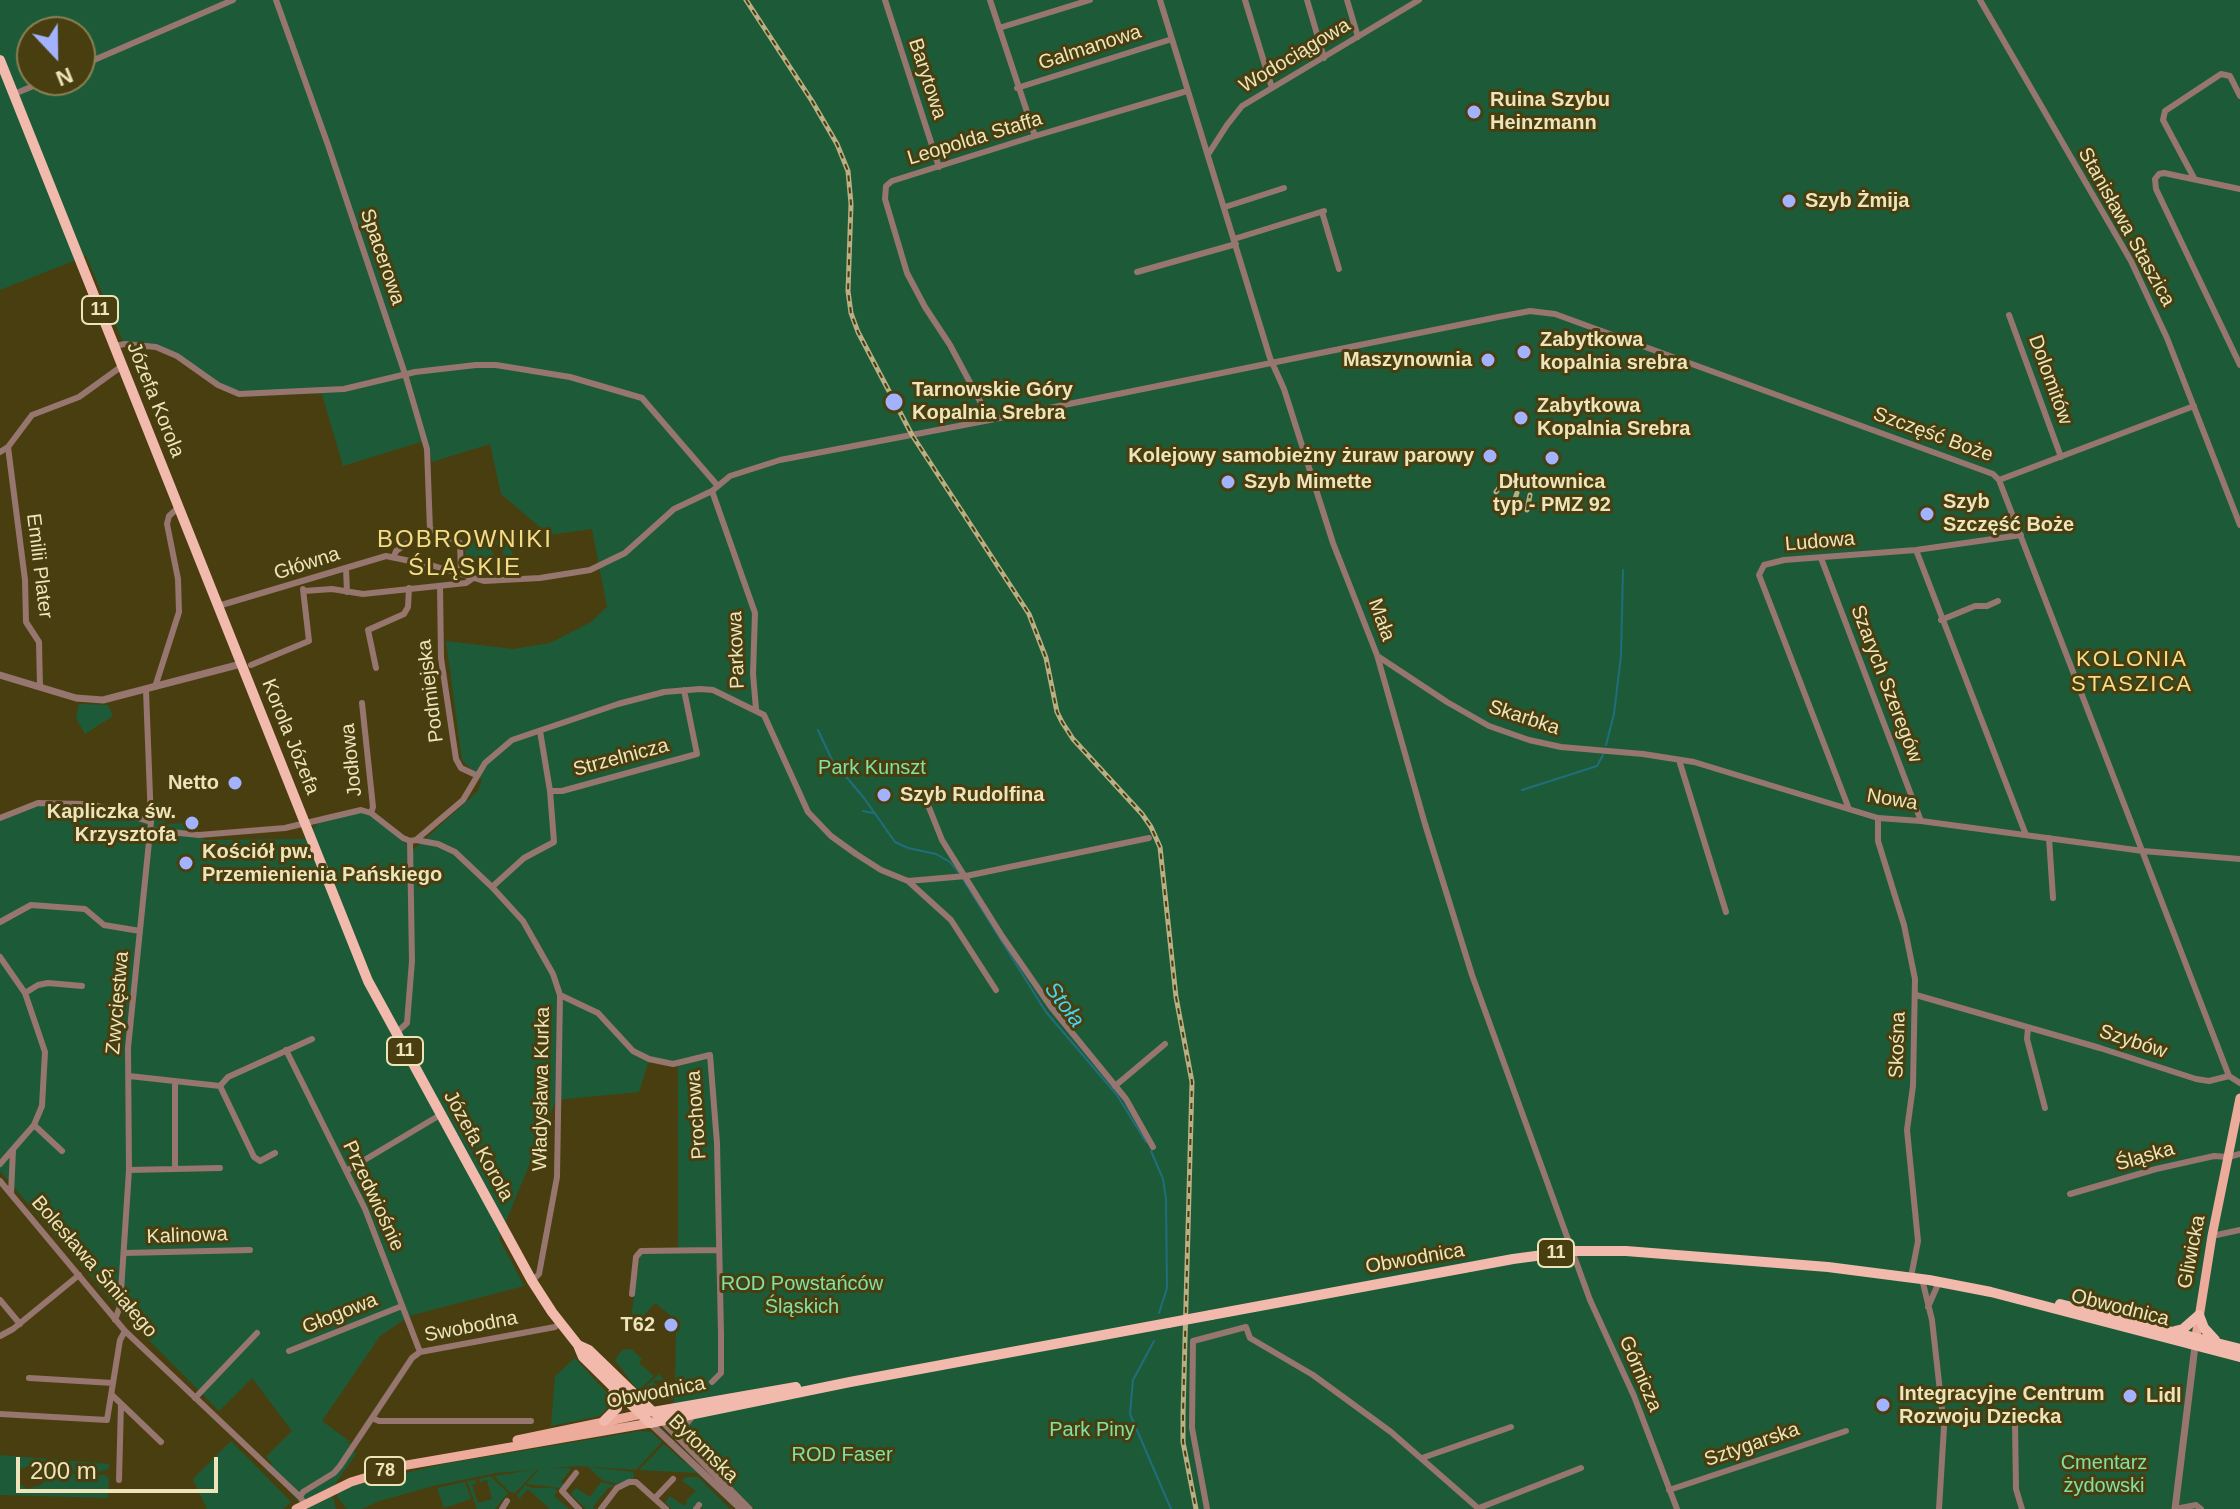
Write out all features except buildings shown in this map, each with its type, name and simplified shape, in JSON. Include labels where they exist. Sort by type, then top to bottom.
[{"type":"highway","name":"Józefa Korola","points":[[0,60],[218,606],[246,664]]},
{"type":"highway","name":"Korola Józefa","points":[[246,664],[305,825]]},
{"type":"highway","name":"Józefa Korola","points":[[305,825],[368,981],[532,1281],[578,1345],[583,1357],[641,1414]]},
{"type":"highway","name":"Obwodnica","points":[[655,1419],[1513,1259],[1573,1251],[1675,1255],[1917,1278],[2068,1306],[2174,1331],[2196,1342],[2240,1349]]},
{"type":"highway","name":"Obwodnica","points":[[1991,1292],[2196,1342],[2240,1357]]},
{"type":"highway","points":[[2174,1331],[2183,1329],[2199,1315],[2204,1328],[2220,1344]]},
{"type":"highway","name":"Józefa Korola","points":[[578,1345],[589,1350],[655,1419]]},
{"type":"highway","name":"Obwodnica","points":[[655,1419],[769,1391],[850,1382]]},
{"type":"highway","points":[[604,1421],[616,1412],[618,1404],[609,1384]]},
{"type":"highway","name":"Bytomska","points":[[641,1414],[655,1419]]},
{"type":"main road","name":"Gliwicka","points":[[2196,1342],[2212,1236],[2240,1098]]},
{"type":"main road","name":"Obwodnica","points":[[471,1452],[546,1432],[641,1414]]},
{"type":"main road","name":"Obwodnica","points":[[300,1503],[380,1472],[471,1452],[655,1419]]},
{"type":"street","points":[[96,59],[233,0]]},
{"type":"street","name":"Spacerowa","points":[[276,0],[328,145],[427,449],[430,530]]},
{"type":"street","name":"Barytowa","points":[[885,0],[939,167]]},
{"type":"street","points":[[990,0],[1035,136]]},
{"type":"street","points":[[999,28],[1090,0]]},
{"type":"street","name":"Mała","points":[[1160,0],[1273,362],[1333,543],[1377,655],[1472,975],[1573,1251]]},
{"type":"street","points":[[1245,0],[1272,88]]},
{"type":"street","points":[[1307,0],[1324,58]]},
{"type":"street","points":[[1347,0],[1358,37]]},
{"type":"street","name":"Stanisława Staszica","points":[[1980,0],[2131,261],[2167,338],[2240,525]]},
{"type":"street","name":"Wodociągowa","points":[[1209,153],[1242,106],[1415,1]]},
{"type":"street","name":"Galmanowa","points":[[1017,88],[1172,39]]},
{"type":"street","points":[[2194,178],[2163,120],[2165,111],[2221,74],[2230,76],[2240,96]]},
{"type":"street","name":"Leopolda Staffa","points":[[990,420],[907,273],[885,199],[884,190],[888,183],[1187,91]]},
{"type":"street","points":[[2240,189],[2194,178],[2159,174],[2155,179],[2156,189],[2240,365]]},
{"type":"street","points":[[1225,207],[1284,188]]},
{"type":"street","points":[[1137,272],[1323,212],[1339,269]]},
{"type":"street","name":"Szczęść Boże","points":[[1273,362],[1530,311],[1543,312],[1993,474],[1999,480],[2021,535],[2229,1076]]},
{"type":"street","name":"Dolomitów","points":[[2009,315],[2061,457]]},
{"type":"street","points":[[114,346],[156,347],[177,356],[218,385],[239,394],[344,389],[455,366],[496,365],[570,377],[632,394],[650,405],[714,488],[730,476],[780,460],[1273,362]]},
{"type":"street","points":[[0,452],[8,447],[32,415],[82,395],[122,366]]},
{"type":"street","name":"Dolomitów","points":[[1999,480],[2194,406]]},
{"type":"street","name":"Emilii Plater","points":[[8,447],[25,580],[26,622],[39,642],[40,687]]},
{"type":"street","name":"Główna","points":[[218,606],[394,556],[491,581],[561,575],[601,566],[625,553],[674,509],[714,488]]},
{"type":"street","name":"Parkowa","points":[[714,488],[755,613],[753,674],[756,709],[764,715],[808,812],[831,836],[881,870],[908,881],[966,876],[1149,838]]},
{"type":"street","points":[[155,687],[179,612],[178,579],[167,524],[169,516],[179,507]]},
{"type":"street","points":[[394,556],[407,542],[430,530],[448,535],[460,543],[461,574]]},
{"type":"street","name":"Ludowa","points":[[1806,698],[1759,575],[1764,565],[1784,560],[1916,550],[2021,535]]},
{"type":"street","points":[[1916,550],[2026,835]]},
{"type":"street","name":"Szarych Szeregów","points":[[1821,558],[1921,821]]},
{"type":"street","points":[[346,568],[347,592]]},
{"type":"street","points":[[304,591],[332,589],[363,594],[466,583],[473,578]]},
{"type":"street","points":[[0,675],[96,700],[111,699],[246,664],[309,641],[304,591],[300,583]]},
{"type":"street","name":"Podmiejska","points":[[440,586],[441,658],[456,759],[461,768],[476,775]]},
{"type":"street","points":[[376,668],[368,630],[406,612],[409,588]]},
{"type":"street","points":[[1941,620],[1975,606],[1987,606],[1998,601]]},
{"type":"street","name":"Skarbka","points":[[1377,655],[1447,702],[1502,731],[1561,747],[1644,754],[1721,769],[1849,809]]},
{"type":"street","name":"Zwycięstwa","points":[[115,1320],[120,1306],[125,1253],[129,1170],[128,1048],[151,830],[146,690]]},
{"type":"street","name":"Strzelnicza","points":[[540,731],[550,791],[562,791],[697,754],[684,690]]},
{"type":"street","points":[[151,830],[199,835],[305,825],[352,811],[371,813],[403,838],[413,840],[463,800],[485,763],[512,740],[618,704],[664,692],[713,690],[756,709]]},
{"type":"street","name":"Nowa","points":[[1806,698],[1849,809],[1878,818],[2143,851],[2240,859]]},
{"type":"street","name":"Jodłowa","points":[[362,703],[373,807],[371,813]]},
{"type":"street","points":[[1679,760],[1726,912]]},
{"type":"street","points":[[492,887],[524,858],[554,842],[550,791]]},
{"type":"street","points":[[926,800],[942,840],[1002,936],[1051,1007],[1115,1086],[1153,1147]]},
{"type":"street","points":[[0,818],[38,803],[84,804],[151,822]]},
{"type":"street","name":"Skośna","points":[[1878,818],[1878,841],[1904,925],[1914,971],[1913,1086],[1907,1130],[1918,1241],[1917,1278],[1932,1320],[1944,1427],[1939,1509]]},
{"type":"street","points":[[432,826],[438,844]]},
{"type":"street","points":[[2049,838],[2053,898]]},
{"type":"street","points":[[396,1033],[407,1023],[412,961],[413,840]]},
{"type":"street","name":"Władysława Kurka","points":[[413,840],[438,844],[464,859],[492,887],[523,921],[553,974],[560,995],[557,1177],[539,1274],[532,1281]]},
{"type":"street","points":[[908,881],[951,920],[996,990]]},
{"type":"street","points":[[0,922],[31,905],[85,909],[104,925],[140,931]]},
{"type":"street","points":[[0,957],[25,993],[45,1052],[42,1106],[34,1125],[0,1164]]},
{"type":"street","points":[[25,993],[48,983],[82,986]]},
{"type":"street","name":"Prochowa","points":[[560,995],[598,1013],[633,1051],[649,1059],[673,1064],[710,1055],[717,1143],[721,1373],[712,1382]]},
{"type":"street","name":"Szybów","points":[[1916,995],[2202,1081],[2229,1076]]},
{"type":"street","points":[[2028,1028],[2027,1039],[2045,1108]]},
{"type":"street","points":[[220,1086],[228,1077],[287,1053],[312,1039]]},
{"type":"street","points":[[1115,1086],[1165,1044]]},
{"type":"street","name":"Przedwiośnie","points":[[287,1053],[365,1209],[420,1352]]},
{"type":"street","points":[[129,1076],[220,1086]]},
{"type":"street","points":[[2229,1076],[2240,1083]]},
{"type":"street","points":[[175,1081],[175,1169]]},
{"type":"street","points":[[220,1086],[254,1157],[260,1161],[275,1153]]},
{"type":"street","points":[[346,1171],[440,1115]]},
{"type":"street","points":[[34,1125],[62,1151]]},
{"type":"street","points":[[11,1194],[13,1150]]},
{"type":"street","name":"Śląska","points":[[2070,1194],[2156,1169],[2214,1156],[2240,1154]]},
{"type":"street","points":[[129,1170],[220,1168]]},
{"type":"street","name":"Bolesława Śmiałego","points":[[0,1181],[125,1331],[300,1503]]},
{"type":"street","points":[[2212,1236],[2240,1230]]},
{"type":"street","name":"Kalinowa","points":[[125,1253],[250,1250]]},
{"type":"street","points":[[632,1294],[635,1262],[641,1251],[718,1250]]},
{"type":"street","name":"Górnicza","points":[[1573,1251],[1590,1300],[1634,1396],[1677,1509]]},
{"type":"street","points":[[0,1336],[20,1324],[79,1275]]},
{"type":"street","points":[[1928,1307],[1939,1282]]},
{"type":"street","points":[[0,1300],[20,1324]]},
{"type":"street","name":"Głogowa","points":[[289,1351],[402,1306]]},
{"type":"street","name":"Swobodna","points":[[300,1503],[303,1492],[334,1473],[412,1358],[420,1352],[552,1328],[560,1323]]},
{"type":"street","points":[[1207,1509],[1192,1428],[1193,1341],[1246,1327],[1250,1338],[1313,1375],[1422,1458],[1478,1508]]},
{"type":"street","points":[[0,1414],[105,1421],[108,1418],[120,1340],[125,1331]]},
{"type":"street","points":[[195,1398],[257,1333]]},
{"type":"street","name":"Gliwicka","points":[[2196,1342],[2175,1509],[2196,1505],[2201,1509]]},
{"type":"street","points":[[29,1378],[113,1383]]},
{"type":"street","points":[[111,1395],[161,1442]]},
{"type":"street","points":[[119,1480],[121,1404]]},
{"type":"street","points":[[687,1445],[684,1426],[694,1414]]},
{"type":"street","points":[[372,1418],[379,1421],[531,1421]]},
{"type":"street","name":"Bytomska","points":[[655,1419],[687,1445],[749,1509]]},
{"type":"street","name":"Bytomska","points":[[655,1419],[741,1509]]},
{"type":"street","points":[[2015,1423],[2016,1489],[2022,1509]]},
{"type":"street","points":[[1422,1458],[1511,1427]]},
{"type":"street","name":"Sztygarska","points":[[1669,1490],[1846,1431]]},
{"type":"street","points":[[1466,1509],[1478,1508],[1581,1468]]},
{"type":"street","points":[[576,1473],[562,1491],[579,1509]]},
{"type":"street","points":[[655,1498],[673,1479]]},
{"type":"street","points":[[601,1509],[617,1488],[629,1482],[636,1482],[666,1509]]},
{"type":"street","points":[[502,1509],[507,1501]]},
{"type":"green space","points":[[0,0],[2240,0],[2240,1509],[754,1509],[668,1421],[674,1399],[665,1400],[640,1392],[659,1374],[665,1381],[653,1382],[658,1386],[665,1383],[675,1390],[676,1328],[670,1322],[670,1315],[655,1303],[629,1332],[640,1255],[646,1251],[678,1251],[678,1062],[648,1063],[639,1092],[556,1100],[499,1238],[524,1286],[409,1316],[380,1336],[322,1421],[352,1443],[341,1441],[351,1444],[349,1448],[356,1454],[327,1496],[332,1494],[336,1509],[305,1509],[266,1470],[272,1463],[266,1457],[292,1431],[252,1378],[219,1411],[118,1309],[0,1171],[0,821],[38,806],[74,803],[154,821],[154,805],[160,802],[162,812],[159,812],[159,818],[165,819],[165,824],[187,823],[187,819],[194,818],[194,830],[184,831],[206,840],[305,839],[318,823],[363,811],[413,850],[478,791],[482,780],[462,760],[446,641],[513,649],[550,643],[591,622],[607,607],[592,529],[549,535],[501,494],[490,444],[432,462],[427,440],[343,466],[322,394],[223,390],[187,363],[157,348],[124,344],[86,256],[0,290]]},
{"type":"green space","points":[[507,532],[513,556],[509,557],[507,576],[499,562],[504,557],[500,544],[493,546],[490,539],[493,535]]},
{"type":"green space","points":[[485,537],[496,559],[483,565],[465,557],[466,542]]},
{"type":"green space","points":[[79,704],[108,705],[113,716],[85,734],[76,718]]},
{"type":"green space","points":[[631,1349],[642,1359],[639,1363],[654,1376],[638,1391],[615,1360],[622,1350]]},
{"type":"green space","points":[[575,1358],[609,1395],[610,1405],[600,1416],[551,1426],[555,1376]]},
{"type":"green space","points":[[640,1431],[651,1432],[662,1442],[636,1470],[578,1466],[496,1473],[433,1486],[362,1509],[347,1509],[337,1497],[337,1492],[356,1485],[443,1464]]},
{"type":"green space","points":[[231,1441],[291,1502],[283,1509],[207,1509],[193,1479]]},
{"type":"green space","points":[[667,1442],[735,1509],[697,1473],[639,1470],[664,1444],[691,1468]]},
{"type":"green space","points":[[0,1455],[109,1464],[109,1469],[93,1473],[28,1466],[19,1470],[17,1476],[20,1484],[28,1489],[43,1484],[45,1474],[50,1470],[104,1475],[109,1478],[108,1498],[0,1495]]},
{"type":"green space","points":[[588,1467],[633,1472],[634,1477],[632,1481],[618,1484],[602,1480]]},
{"type":"green space","points":[[569,1468],[561,1488],[526,1484],[540,1469]]},
{"type":"green space","points":[[538,1469],[515,1493],[494,1476]]},
{"type":"green space","points":[[490,1476],[508,1493],[495,1509],[477,1509],[467,1481],[475,1480],[477,1483],[472,1485],[478,1503],[492,1499],[487,1480],[480,1482],[479,1479]]},
{"type":"green space","points":[[698,1477],[730,1509],[703,1509],[698,1504],[693,1509],[672,1509],[665,1502],[670,1496],[684,1506],[696,1491],[681,1480]]},
{"type":"green space","points":[[465,1482],[471,1499],[444,1508],[437,1488]]},
{"type":"green space","points":[[601,1482],[616,1486],[608,1488],[593,1507],[595,1509],[586,1509],[571,1494],[576,1488],[590,1497]]},
{"type":"green space","points":[[525,1485],[553,1488],[558,1491],[554,1496],[569,1509],[550,1509],[528,1489],[520,1498],[522,1503],[517,1495]]},
{"type":"waterway","points":[[1606,745],[1614,714],[1621,655],[1623,570]]},
{"type":"waterway","name":"Stoła","points":[[818,730],[832,760],[895,842],[936,854],[950,862],[958,872]]},
{"type":"waterway","points":[[1522,790],[1597,766],[1603,755]]},
{"type":"waterway","points":[[863,811],[873,813]]},
{"type":"waterway","name":"Stoła","points":[[964,881],[1046,1012],[1117,1095],[1146,1142]]},
{"type":"waterway","name":"Stoła","points":[[1151,1151],[1163,1179],[1166,1199],[1167,1288],[1159,1313]]},
{"type":"waterway","name":"Stoła","points":[[1154,1341],[1133,1380],[1130,1414],[1171,1509]]},
{"type":"railway","points":[[746,0],[812,101],[837,144],[848,171],[851,204],[848,291],[858,332],[912,435],[1029,614],[1046,658],[1057,712],[1062,722],[1073,739],[1142,814],[1160,847],[1176,997],[1192,1082],[1183,1442],[1196,1509]]},
{"type":"railway","points":[[1490,454],[1491,458]]},
{"type":"railway","points":[[1496,492],[1502,484]]},
{"type":"railway","points":[[1513,504],[1517,493]]},
{"type":"railway","points":[[1527,510],[1530,495]]},
{"type":"place","name":"Ruina Szybu Heinzmann","points":[[1474,112]]},
{"type":"place","name":"Szyb Żmija","points":[[1789,201]]},
{"type":"place","name":"Zabytkowa kopalnia srebra","points":[[1524,352]]},
{"type":"place","name":"Maszynownia","points":[[1488,360]]},
{"type":"place","name":"Tarnowskie Góry Kopalnia Srebra","points":[[894,402]]},
{"type":"place","name":"Zabytkowa Kopalnia Srebra","points":[[1521,418]]},
{"type":"place","name":"Kolejowy samobieżny żuraw parowy","points":[[1490,456]]},
{"type":"place","name":"Dłutownica typ - PMZ 92","points":[[1552,458]]},
{"type":"place","name":"Szyb Mimette","points":[[1228,482]]},
{"type":"place","name":"Szyb Szczęść Boże","points":[[1927,514]]},
{"type":"place","name":"Netto","points":[[235,783]]},
{"type":"place","name":"Szyb Rudolfina","points":[[884,795]]},
{"type":"place","name":"Kapliczka św. Krzysztofa","points":[[192,823]]},
{"type":"place","name":"Kościół pw. Przemienienia Pańskiego","points":[[186,863]]},
{"type":"place","name":"T62","points":[[671,1325]]},
{"type":"place","name":"Lidl","points":[[2130,1396]]},
{"type":"place","name":"Integracyjne Centrum Rozwoju Dziecka","points":[[1883,1405]]},
{"type":"district","name":"BOBROWNIKI ŚLĄSKIE","points":[[465,554]]},
{"type":"district","name":"KOLONIA STASZICA","points":[[2132,672]]},
{"type":"park label","name":"Park Kunszt","points":[[872,768]]},
{"type":"park label","name":"ROD Powstańców Śląskich","points":[[802,1296]]},
{"type":"park label","name":"Park Piny","points":[[1092,1430]]},
{"type":"park label","name":"ROD Faser","points":[[842,1455]]},
{"type":"park label","name":"Cmentarz żydowski","points":[[2104,1474]]}]
